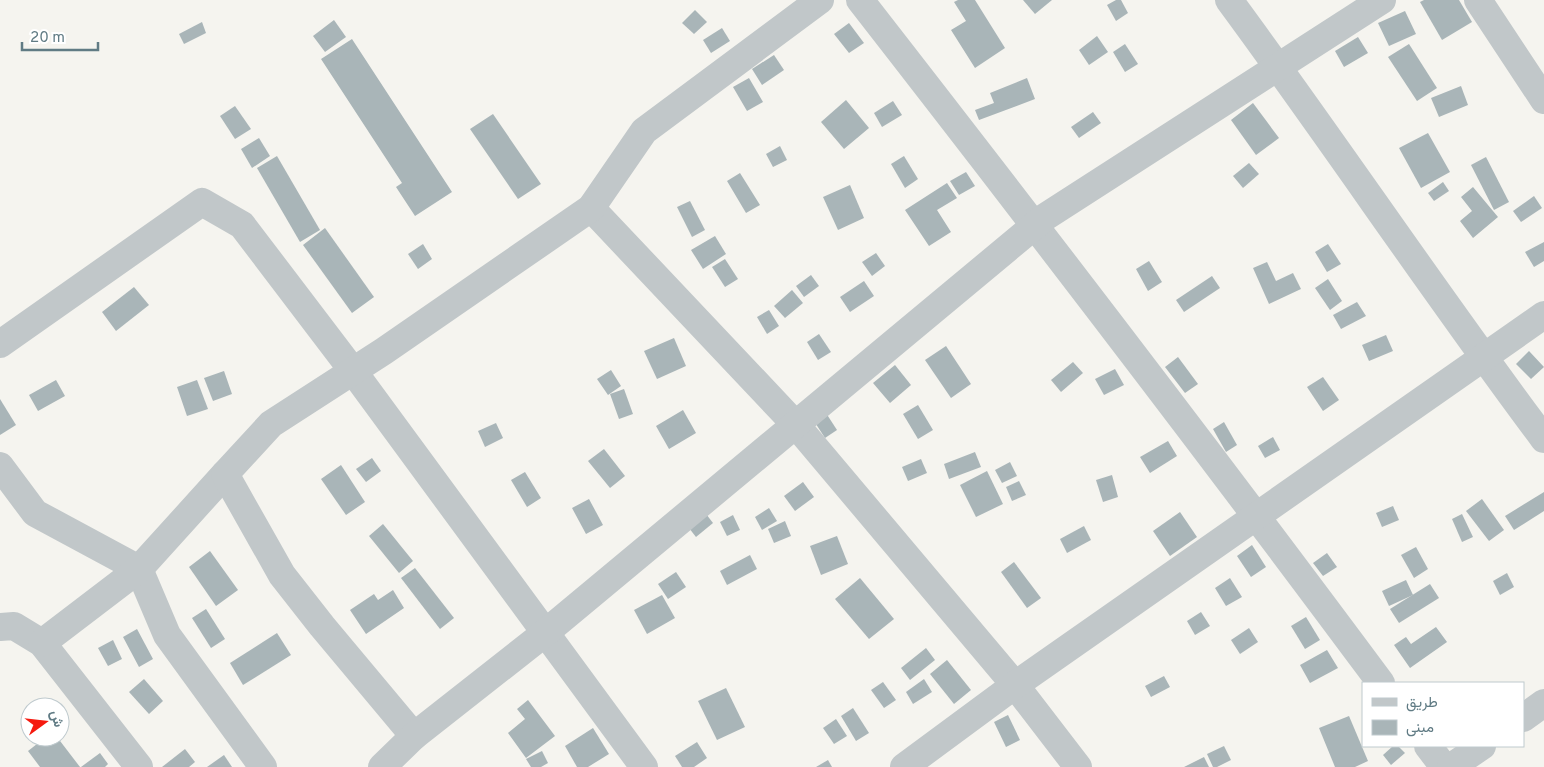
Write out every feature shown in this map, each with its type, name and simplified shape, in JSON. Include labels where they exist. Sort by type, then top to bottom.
[{"type":"street","points":[[42,643],[139,569],[271,424],[353,371],[592,208],[644,131],[820,0]]},
{"type":"street","points":[[860,0],[1257,516],[1380,682]]},
{"type":"street","points":[[1229,0],[1483,358],[1544,439]]},
{"type":"street","points":[[382,767],[414,736],[545,633],[1045,217],[1382,0]]},
{"type":"street","points":[[1478,0],[1544,100]]},
{"type":"street","points":[[0,344],[202,202],[242,225],[353,371],[644,767]]},
{"type":"street","points":[[592,208],[796,424],[1015,685],[1078,767]]},
{"type":"street","points":[[904,767],[1015,685],[1544,315]]},
{"type":"street","points":[[0,466],[35,512],[139,569],[167,634],[263,767]]},
{"type":"street","points":[[225,474],[282,576],[414,736]]},
{"type":"street","points":[[0,627],[14,626],[42,643],[139,767]]},
{"type":"street","points":[[1524,717],[1544,703]]},
{"type":"street","points":[[1429,747],[1444,767]]},
{"type":"street","points":[[1451,767],[1481,747]]},
{"type":"building","points":[[958,0],[975,0],[1005,48],[975,68],[951,30],[966,21],[954,2]]},
{"type":"building","points":[[1023,0],[1052,0],[1035,14]]},
{"type":"building","points":[[1116,0],[1121,0],[1128,13],[1116,21],[1107,5]]},
{"type":"building","points":[[1424,0],[1459,0],[1472,22],[1442,40],[1420,2]]},
{"type":"building","points":[[695,10],[707,22],[694,34],[682,23]]},
{"type":"building","points":[[1405,11],[1416,34],[1389,46],[1378,23]]},
{"type":"building","points":[[334,20],[346,37],[325,52],[313,36]]},
{"type":"building","points":[[202,22],[206,33],[184,44],[179,34]]},
{"type":"building","points":[[849,23],[864,43],[849,53],[834,34]]},
{"type":"building","points":[[722,28],[730,41],[711,53],[703,40]]},
{"type":"building","points":[[1097,36],[1108,52],[1089,65],[1079,50]]},
{"type":"building","points":[[1358,37],[1368,53],[1344,67],[1335,51]]},
{"type":"building","points":[[352,39],[452,192],[415,216],[396,187],[402,183],[321,59]]},
{"type":"building","points":[[1125,44],[1138,64],[1125,72],[1113,52]]},
{"type":"building","points":[[1409,44],[1437,88],[1417,101],[1388,57]]},
{"type":"building","points":[[774,55],[784,70],[762,85],[752,69]]},
{"type":"building","points":[[749,78],[763,102],[747,111],[733,87]]},
{"type":"building","points":[[1027,78],[1035,99],[979,120],[975,110],[994,103],[990,93]]},
{"type":"building","points":[[1461,86],[1468,105],[1439,117],[1431,98]]},
{"type":"building","points":[[846,100],[869,128],[844,149],[821,122]]},
{"type":"building","points":[[893,101],[902,115],[882,127],[874,113]]},
{"type":"building","points":[[1253,103],[1279,138],[1256,155],[1231,120]]},
{"type":"building","points":[[235,106],[251,129],[235,139],[220,116]]},
{"type":"building","points":[[1093,112],[1101,123],[1079,138],[1071,127]]},
{"type":"building","points":[[493,114],[541,184],[518,199],[470,129]]},
{"type":"building","points":[[1428,133],[1450,172],[1421,188],[1399,148]]},
{"type":"building","points":[[259,138],[270,156],[252,168],[241,149]]},
{"type":"building","points":[[780,146],[787,160],[773,167],[766,154]]},
{"type":"building","points":[[277,156],[320,230],[300,242],[257,168]]},
{"type":"building","points":[[904,156],[918,179],[905,188],[891,164]]},
{"type":"building","points":[[1486,157],[1509,202],[1494,210],[1471,165]]},
{"type":"building","points":[[1249,163],[1259,174],[1243,188],[1233,176]]},
{"type":"building","points":[[966,172],[975,186],[959,195],[950,181]]},
{"type":"building","points":[[740,173],[760,205],[746,213],[727,181]]},
{"type":"building","points":[[1443,182],[1449,191],[1434,201],[1428,193]]},
{"type":"building","points":[[947,183],[957,198],[937,210],[951,232],[929,246],[905,210]]},
{"type":"building","points":[[850,185],[864,218],[838,230],[823,197]]},
{"type":"building","points":[[1473,187],[1498,217],[1473,238],[1460,221],[1472,211],[1461,197]]},
{"type":"building","points":[[1534,196],[1542,208],[1521,222],[1513,211]]},
{"type":"building","points":[[690,201],[705,230],[692,237],[677,207]]},
{"type":"building","points":[[325,228],[374,297],[352,313],[303,245]]},
{"type":"building","points":[[715,236],[726,254],[703,269],[691,250]]},
{"type":"building","points":[[1544,242],[1544,261],[1534,267],[1525,252]]},
{"type":"building","points":[[423,244],[432,259],[418,269],[408,254]]},
{"type":"building","points":[[1328,244],[1341,264],[1327,272],[1315,252]]},
{"type":"building","points":[[876,253],[885,266],[872,276],[862,262]]},
{"type":"building","points":[[725,259],[738,279],[725,287],[712,267]]},
{"type":"building","points":[[1149,261],[1162,282],[1148,291],[1136,269]]},
{"type":"building","points":[[1267,262],[1276,281],[1293,273],[1301,289],[1269,304],[1253,268]]},
{"type":"building","points":[[811,275],[819,286],[804,297],[796,286]]},
{"type":"building","points":[[1212,276],[1220,288],[1184,312],[1176,300]]},
{"type":"building","points":[[1328,279],[1342,301],[1330,310],[1315,288]]},
{"type":"building","points":[[864,281],[874,296],[850,312],[840,297]]},
{"type":"building","points":[[134,287],[149,305],[116,331],[102,312]]},
{"type":"building","points":[[792,290],[803,303],[785,318],[774,306]]},
{"type":"building","points":[[1357,302],[1366,316],[1341,329],[1333,315]]},
{"type":"building","points":[[769,310],[779,326],[767,334],[757,317]]},
{"type":"building","points":[[819,334],[831,352],[818,360],[807,342]]},
{"type":"building","points":[[1386,335],[1393,351],[1369,361],[1362,345]]},
{"type":"building","points":[[674,338],[686,366],[657,379],[644,351]]},
{"type":"building","points":[[946,346],[971,384],[951,398],[925,360]]},
{"type":"building","points":[[1529,351],[1544,367],[1531,379],[1516,364]]},
{"type":"building","points":[[1178,357],[1198,384],[1185,393],[1165,367]]},
{"type":"building","points":[[1073,362],[1083,373],[1061,392],[1051,380]]},
{"type":"building","points":[[895,365],[911,385],[890,403],[873,383]]},
{"type":"building","points":[[1115,369],[1124,385],[1104,395],[1095,379]]},
{"type":"building","points":[[611,370],[621,386],[608,395],[597,379]]},
{"type":"building","points":[[224,371],[232,394],[213,401],[204,378]]},
{"type":"building","points":[[1323,377],[1339,400],[1323,411],[1307,387]]},
{"type":"building","points":[[56,380],[65,396],[38,411],[29,395]]},
{"type":"building","points":[[197,380],[208,409],[187,416],[177,387]]},
{"type":"building","points":[[624,389],[633,414],[619,419],[610,394]]},
{"type":"building","points":[[0,399],[16,425],[0,435]]},
{"type":"building","points":[[918,405],[933,430],[918,439],[903,414]]},
{"type":"building","points":[[683,410],[696,433],[669,449],[656,426]]},
{"type":"building","points":[[824,410],[837,430],[825,438],[812,418]]},
{"type":"building","points":[[1224,422],[1237,445],[1226,452],[1213,429]]},
{"type":"building","points":[[496,423],[503,438],[485,447],[478,431]]},
{"type":"building","points":[[1273,437],[1280,450],[1265,458],[1258,446]]},
{"type":"building","points":[[1168,441],[1177,456],[1150,473],[1140,457]]},
{"type":"building","points":[[604,449],[625,476],[610,488],[588,461]]},
{"type":"building","points":[[975,452],[981,467],[949,479],[944,464]]},
{"type":"building","points":[[372,458],[381,471],[366,482],[356,469]]},
{"type":"building","points":[[921,459],[927,473],[908,481],[902,467]]},
{"type":"building","points":[[1010,462],[1017,476],[1002,483],[995,470]]},
{"type":"building","points":[[341,465],[365,502],[346,515],[321,479]]},
{"type":"building","points":[[987,471],[1003,504],[976,517],[960,485]]},
{"type":"building","points":[[525,472],[541,498],[527,507],[511,480]]},
{"type":"building","points":[[1112,475],[1118,497],[1103,502],[1096,480]]},
{"type":"building","points":[[1019,481],[1026,495],[1012,501],[1006,487]]},
{"type":"building","points":[[803,482],[814,497],[795,511],[784,496]]},
{"type":"building","points":[[1544,492],[1544,511],[1514,530],[1505,516]]},
{"type":"building","points":[[589,499],[603,525],[586,534],[572,508]]},
{"type":"building","points":[[1482,499],[1504,530],[1489,541],[1466,511]]},
{"type":"building","points":[[1393,506],[1399,520],[1382,527],[1376,513]]},
{"type":"building","points":[[769,508],[777,521],[762,530],[755,517]]},
{"type":"building","points":[[703,510],[713,523],[696,537],[685,523]]},
{"type":"building","points":[[1180,512],[1197,537],[1170,556],[1153,531]]},
{"type":"building","points":[[1462,514],[1473,537],[1462,542],[1452,519]]},
{"type":"building","points":[[733,515],[740,530],[727,536],[720,522]]},
{"type":"building","points":[[785,521],[791,536],[774,543],[768,529]]},
{"type":"building","points":[[383,524],[413,561],[399,573],[369,536]]},
{"type":"building","points":[[1084,526],[1091,540],[1067,553],[1060,539]]},
{"type":"building","points":[[837,536],[848,564],[821,575],[810,546]]},
{"type":"building","points":[[1252,545],[1266,567],[1251,577],[1237,556]]},
{"type":"building","points":[[1416,547],[1428,569],[1414,578],[1401,555]]},
{"type":"building","points":[[210,551],[238,590],[216,606],[189,567]]},
{"type":"building","points":[[1327,553],[1337,567],[1323,576],[1313,563]]},
{"type":"building","points":[[750,555],[757,569],[727,585],[720,571]]},
{"type":"building","points":[[1014,562],[1041,598],[1027,608],[1001,572]]},
{"type":"building","points":[[415,568],[454,618],[440,629],[401,578]]},
{"type":"building","points":[[676,572],[686,587],[668,599],[658,584]]},
{"type":"building","points":[[1507,573],[1514,587],[1500,595],[1493,581]]},
{"type":"building","points":[[860,578],[894,619],[869,639],[835,599]]},
{"type":"building","points":[[1230,578],[1242,597],[1226,606],[1215,588]]},
{"type":"building","points":[[1406,580],[1413,595],[1389,606],[1382,591]]},
{"type":"building","points":[[1430,584],[1439,598],[1399,623],[1390,609]]},
{"type":"building","points":[[393,590],[404,608],[366,634],[350,610],[374,594],[378,600]]},
{"type":"building","points":[[662,595],[675,618],[647,634],[634,610]]},
{"type":"building","points":[[206,609],[225,639],[211,648],[192,618]]},
{"type":"building","points":[[1201,612],[1210,626],[1195,635],[1187,621]]},
{"type":"building","points":[[1306,617],[1320,640],[1305,649],[1291,626]]},
{"type":"building","points":[[1436,627],[1447,642],[1410,668],[1394,645],[1406,637],[1411,644]]},
{"type":"building","points":[[1249,628],[1258,642],[1240,654],[1231,640]]},
{"type":"building","points":[[137,629],[153,659],[139,667],[123,637]]},
{"type":"building","points":[[277,633],[291,655],[243,685],[230,663]]},
{"type":"building","points":[[113,640],[122,659],[108,666],[98,648]]},
{"type":"building","points":[[926,648],[935,660],[910,680],[901,668]]},
{"type":"building","points":[[1327,650],[1338,668],[1310,683],[1300,665]]},
{"type":"building","points":[[947,660],[971,690],[954,704],[930,674]]},
{"type":"building","points":[[1164,676],[1170,687],[1151,697],[1145,686]]},
{"type":"building","points":[[144,679],[163,701],[149,714],[129,692]]},
{"type":"building","points":[[924,679],[932,692],[913,704],[906,692]]},
{"type":"building","points":[[883,682],[896,700],[884,708],[871,690]]},
{"type":"building","points":[[726,688],[745,727],[717,740],[698,701]]},
{"type":"building","points":[[528,700],[555,736],[526,758],[508,733],[525,719],[517,709]]},
{"type":"building","points":[[853,708],[869,733],[856,741],[841,716]]},
{"type":"building","points":[[1008,715],[1020,740],[1006,747],[994,722]]},
{"type":"building","points":[[1349,716],[1368,761],[1355,767],[1335,767],[1319,728]]},
{"type":"building","points":[[836,719],[847,736],[834,744],[823,728]]},
{"type":"building","points":[[593,728],[609,754],[588,767],[577,767],[565,746]]},
{"type":"building","points":[[697,742],[707,758],[694,767],[682,767],[675,756]]},
{"type":"building","points":[[1224,746],[1231,760],[1213,767],[1207,754]]},
{"type":"building","points":[[33,747],[65,747],[80,767],[40,767],[28,751]]},
{"type":"building","points":[[1392,747],[1399,747],[1405,753],[1391,765],[1383,755]]},
{"type":"building","points":[[185,749],[195,762],[189,767],[162,767]]},
{"type":"building","points":[[542,751],[548,763],[541,767],[531,767],[526,759]]},
{"type":"building","points":[[100,753],[108,764],[105,767],[81,767]]},
{"type":"building","points":[[224,755],[232,767],[207,767]]},
{"type":"building","points":[[1204,757],[1209,767],[1184,767]]},
{"type":"building","points":[[828,760],[832,767],[816,767]]}]
